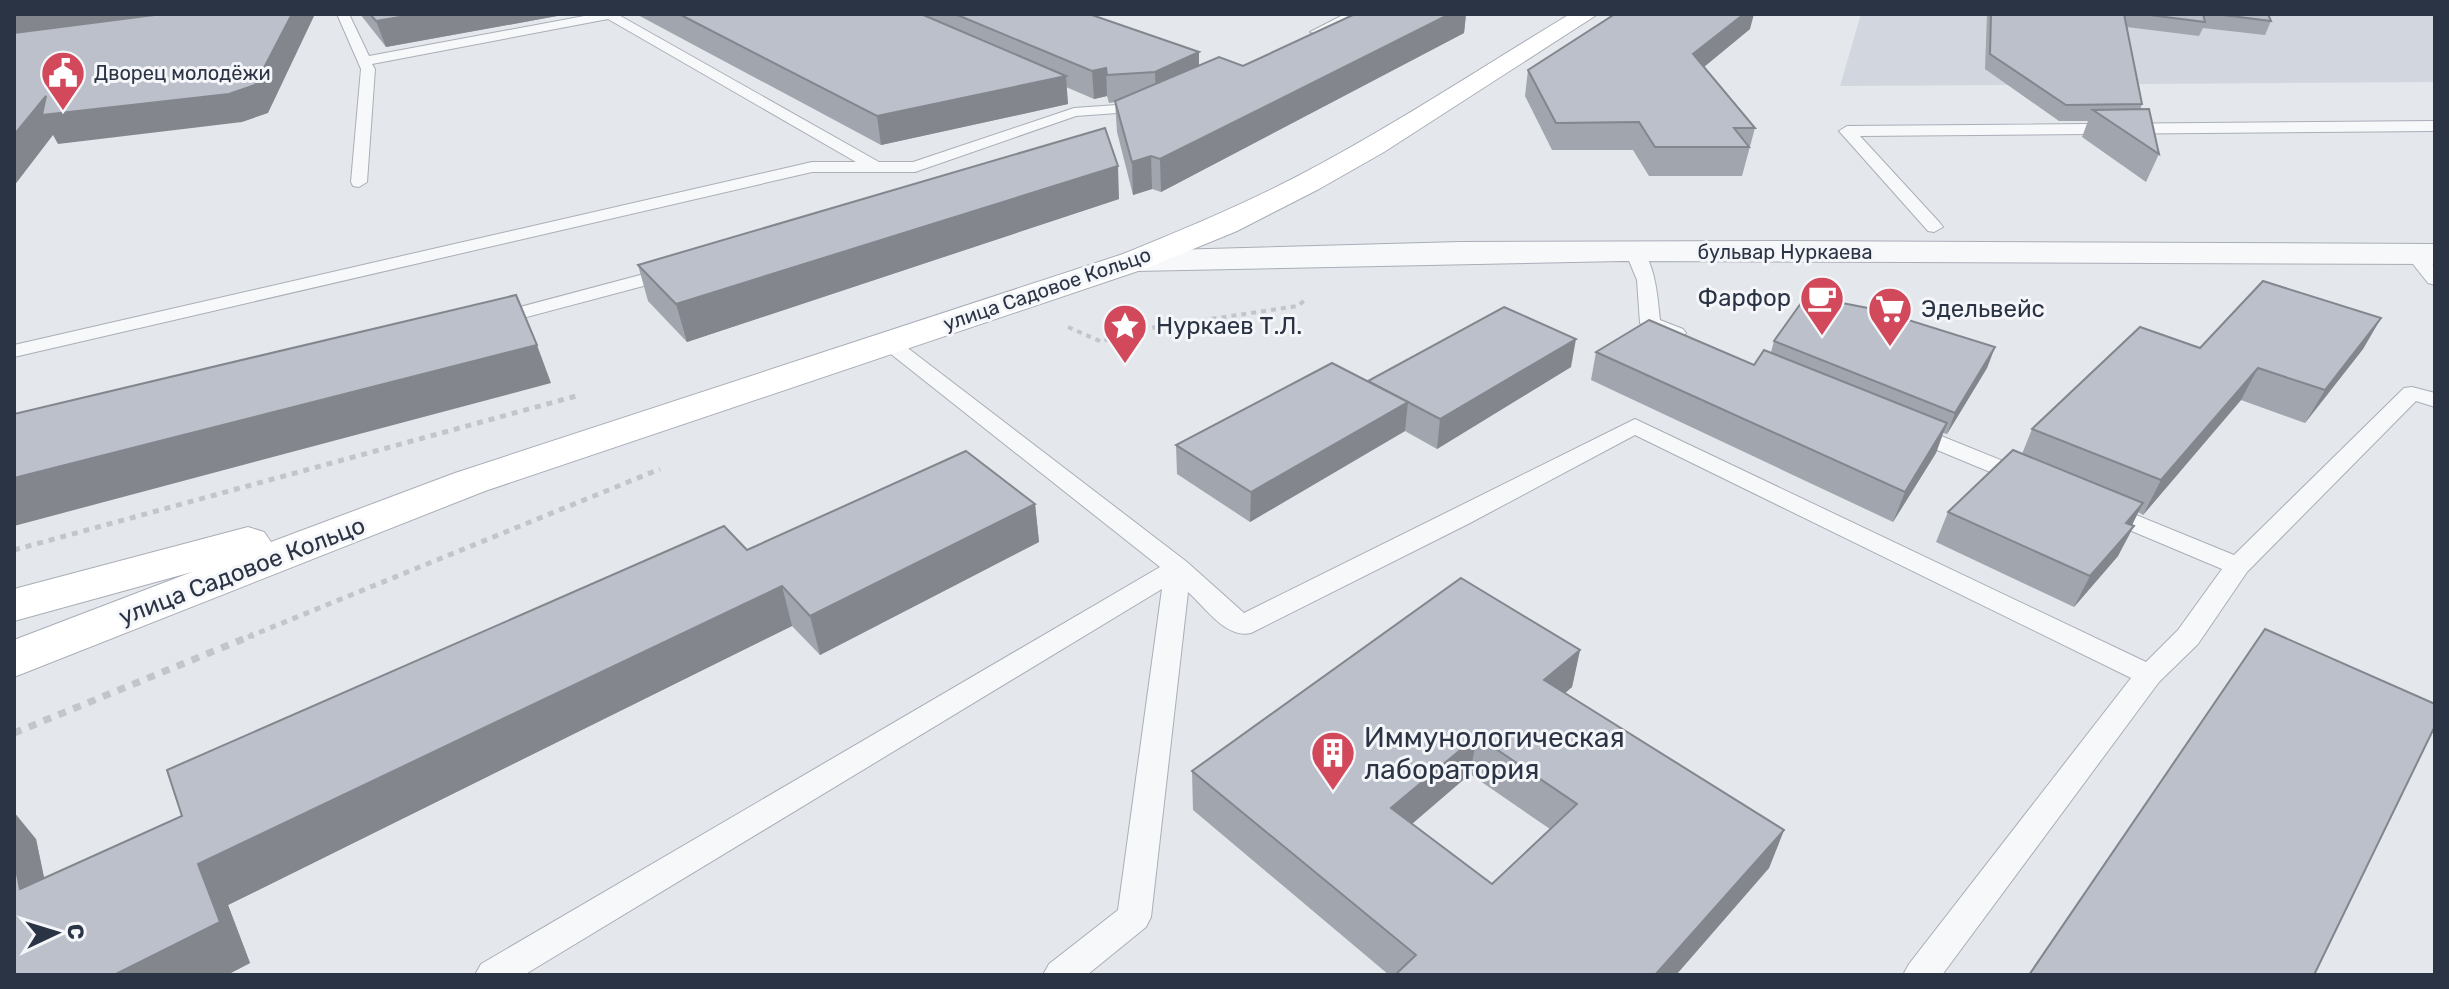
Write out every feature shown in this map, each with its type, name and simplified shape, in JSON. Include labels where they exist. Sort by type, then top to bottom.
[{"type":"main road","name":"улица Садовое Кольцо","points":[[14,659],[470,482],[1135,261],[1226,224],[1374,146],[1586,14]]},
{"type":"main road","name":"улица Садовое Кольцо","points":[[14,605],[470,482]]},
{"type":"street","name":"бульвар Нуркаева","points":[[1226,224],[1288,228],[2435,226]]},
{"type":"street","name":"бульвар Нуркаева","points":[[1135,261],[1634,251],[2428,263]]},
{"type":"lane","points":[[343,14],[368,69],[359,182]]},
{"type":"lane","points":[[1307,38],[1355,14]]},
{"type":"lane","points":[[364,61],[610,15],[876,167]]},
{"type":"lane","points":[[1069,96],[1098,109]]},
{"type":"lane","points":[[14,351],[812,167],[915,167],[1074,112],[1160,107],[1102,129]]},
{"type":"lane","points":[[1934,227],[1847,131],[2435,126]]},
{"type":"lane","points":[[1634,251],[1646,280],[1650,323],[1694,341]]},
{"type":"lane","points":[[474,325],[688,268]]},
{"type":"lane","points":[[889,343],[1178,568],[1241,626],[1461,518],[1635,426],[2149,675]]},
{"type":"lane","points":[[1921,975],[2149,675],[2188,637],[2238,566],[2412,393],[2435,400]]},
{"type":"lane","points":[[1885,420],[2047,487]]},
{"type":"lane","points":[[2091,505],[2238,566]]},
{"type":"lane","points":[[493,975],[1178,568]]},
{"type":"lane","points":[[1061,975],[1134,917],[1178,568]]},
{"type":"path","points":[[1061,324],[1102,342],[1123,332],[1298,306],[1309,297]]},
{"type":"path","points":[[14,550],[588,393]]},
{"type":"path","points":[[14,733],[664,467]]},
{"type":"shaded area","points":[[1861,14],[2435,14],[2435,82],[1840,86]]},
{"type":"building","points":[[162,14],[292,14],[255,85],[229,94],[42,115],[46,96],[14,135],[14,33]]},
{"type":"building","points":[[370,14],[418,14],[376,21]]},
{"type":"building","points":[[679,14],[921,14],[1066,76],[877,116]]},
{"type":"building","points":[[955,14],[1089,14],[1199,52],[1155,72],[1107,75],[1106,68],[1092,71]]},
{"type":"building","points":[[1355,14],[1450,14],[1160,159],[1151,156],[1132,162],[1115,101],[1219,57],[1243,66]]},
{"type":"building","points":[[1615,14],[1744,14],[1693,54],[1755,128],[1734,128],[1749,147],[1655,147],[1639,122],[1556,123],[1528,70]]},
{"type":"building","points":[[1991,14],[2124,14],[2142,104],[2066,105],[1990,54]]},
{"type":"building","points":[[2142,14],[2203,14],[2205,22]]},
{"type":"building","points":[[2215,14],[2268,14],[2271,21]]},
{"type":"building","points":[[2149,109],[2159,154],[2093,110]]},
{"type":"building","points":[[1105,128],[1118,166],[676,304],[638,265]]},
{"type":"building","points":[[2263,281],[2381,318],[2325,390],[2258,368],[2161,480],[2032,429],[2140,327],[2200,348]]},
{"type":"building","points":[[516,295],[537,345],[14,478],[14,414]]},
{"type":"building","points":[[1806,296],[1873,309],[1995,347],[1955,413],[1774,341]]},
{"type":"building","points":[[1504,307],[1576,339],[1440,419],[1368,381]]},
{"type":"building","points":[[1649,320],[1754,365],[1764,350],[1947,423],[1905,492],[1596,352]]},
{"type":"building","points":[[1332,363],[1408,402],[1251,492],[1176,445]]},
{"type":"building","points":[[2013,450],[2143,503],[2126,523],[2134,526],[2090,576],[1948,512]]},
{"type":"building","points":[[966,451],[1035,504],[810,616],[782,586],[198,864],[220,922],[114,975],[14,975],[14,859],[20,889],[182,816],[167,770],[724,526],[747,550]]},
{"type":"building","name":"Иммунологическая лаборатория","points":[[1461,578],[1580,650],[1544,680],[1784,830],[1655,975],[1395,975],[1416,955],[1192,771]],"holes":[[[1477,736],[1577,804],[1492,884],[1391,808]]]},
{"type":"building","points":[[2265,629],[2435,704],[2435,726],[2314,975],[2029,975]]},
{"type":"place","name":"Дворец молодёжи","points":[[63,112]]},
{"type":"place","name":"Фарфор","points":[[1822,337]]},
{"type":"place","name":"Эдельвейс","points":[[1890,348]]},
{"type":"place","name":"Нуркаев Т.Л.","points":[[1125,365]]},
{"type":"place","name":"Иммунологическая лаборатория","points":[[1333,792]]}]
